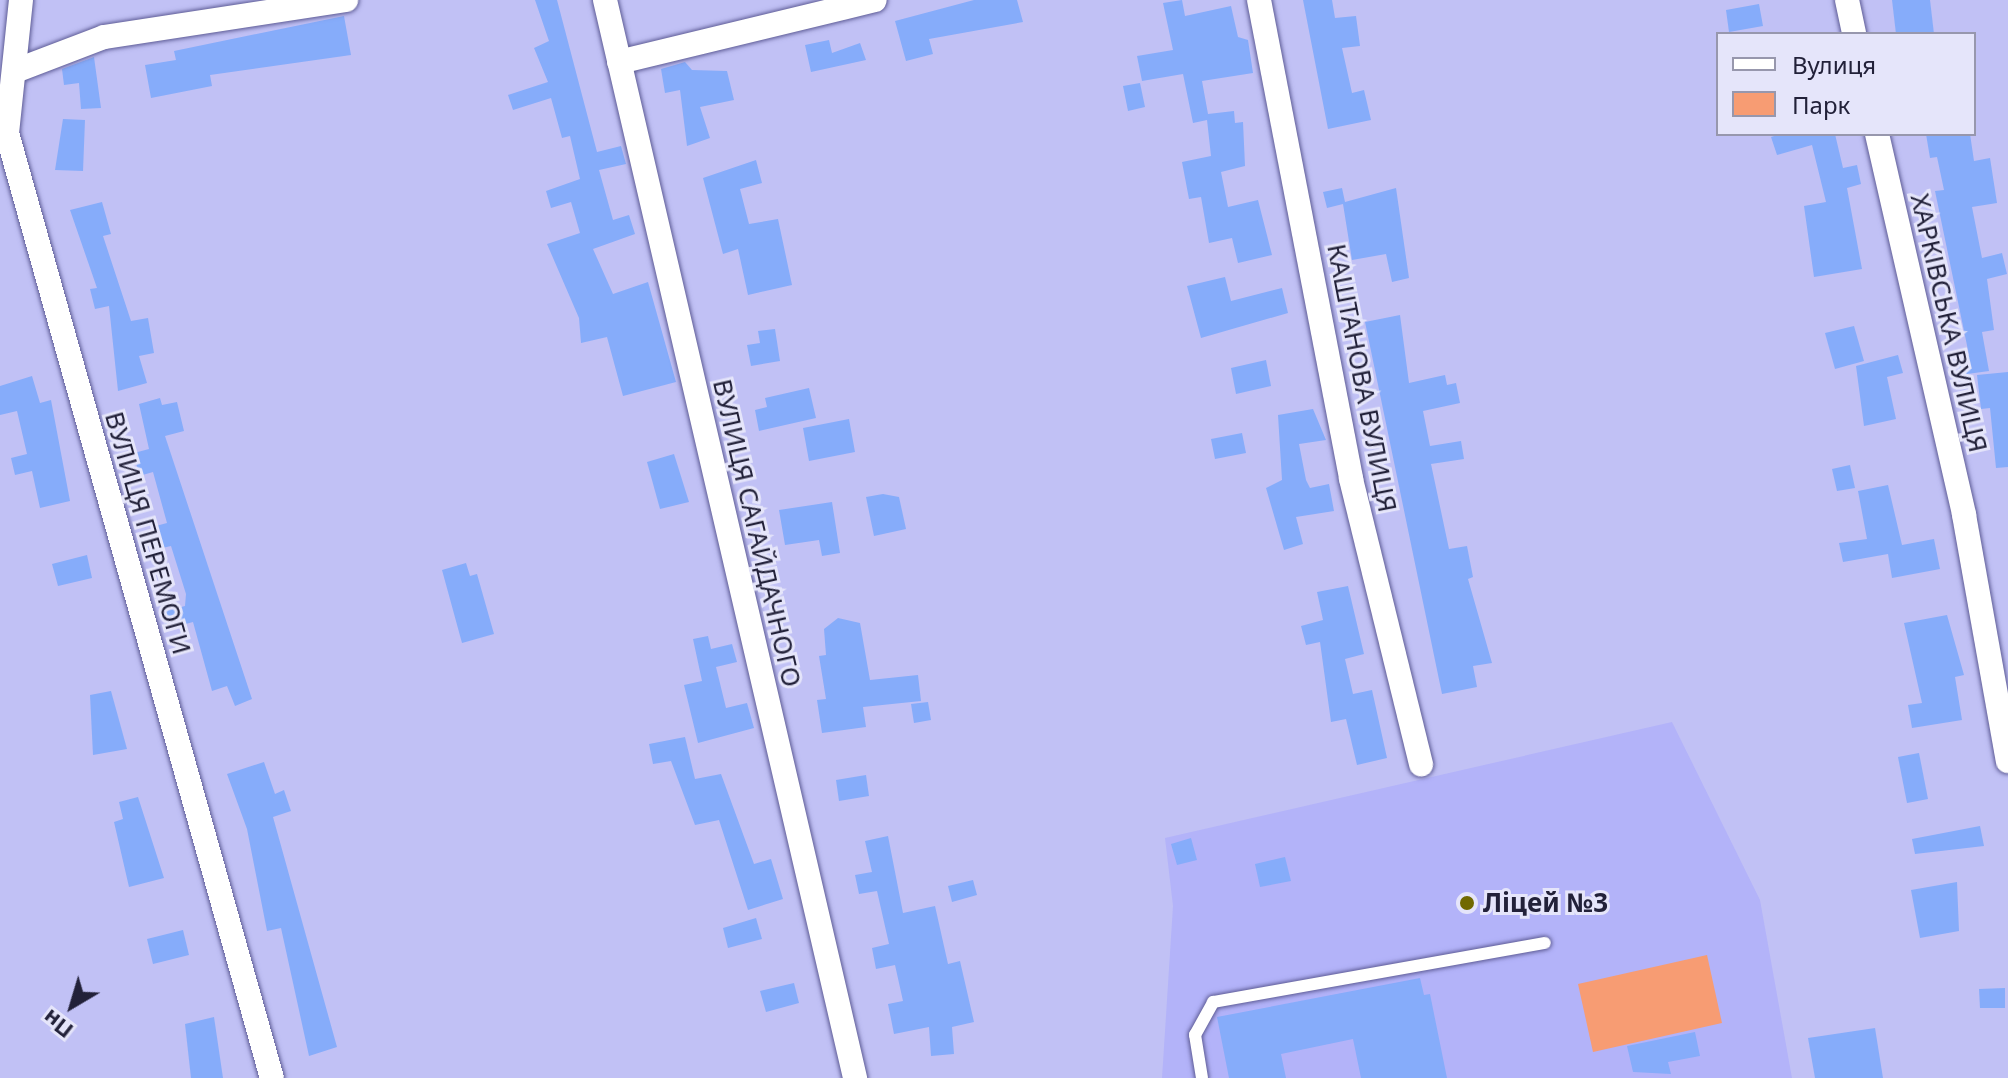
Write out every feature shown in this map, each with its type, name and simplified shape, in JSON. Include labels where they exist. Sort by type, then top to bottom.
[{"type":"street","name":"ВУЛИЦЯ ПЕРЕМОГИ","points":[[21,0],[15,71],[3,135],[272,1078]]},
{"type":"street","points":[[15,71],[104,37],[346,0]]},
{"type":"street","name":"ВУЛИЦЯ САГАЙДАЧНОГО","points":[[605,0],[855,1078]]},
{"type":"street","points":[[619,62],[875,0]]},
{"type":"street","name":"КАШТАНОВА ВУЛИЦЯ","points":[[1259,0],[1351,479],[1421,765]]},
{"type":"street","points":[[1847,0],[1854,32]]},
{"type":"street","name":"ХАРКІВСЬКА ВУЛИЦЯ","points":[[1877,136],[1964,515],[2008,761]]},
{"type":"lane","points":[[1202,1078],[1195,1035],[1213,1002],[1545,943]]},
{"type":"shaded area","name":"Ліцей №3","points":[[1672,722],[1760,900],[1792,1078],[1162,1078],[1173,906],[1165,838]]},
{"type":"green space","points":[[1707,955],[1722,1023],[1593,1052],[1578,984]]},
{"type":"building","points":[[535,0],[557,0],[597,152],[621,146],[626,164],[599,170],[613,220],[629,215],[635,234],[593,249],[613,294],[648,282],[676,382],[623,396],[607,337],[581,343],[579,318],[547,244],[580,233],[571,202],[551,208],[546,191],[580,179],[570,136],[562,138],[551,98],[513,110],[508,95],[548,82],[534,48],[549,41]]},
{"type":"building","points":[[974,0],[1017,0],[1023,22],[929,39],[933,54],[906,61],[895,21]]},
{"type":"building","points":[[1182,0],[1185,16],[1231,6],[1238,37],[1248,40],[1253,73],[1202,81],[1208,114],[1234,111],[1235,123],[1243,122],[1245,166],[1221,172],[1228,207],[1258,200],[1272,255],[1238,263],[1232,238],[1209,243],[1201,197],[1189,199],[1182,162],[1211,156],[1207,120],[1193,123],[1183,74],[1142,81],[1137,56],[1173,50],[1163,3]]},
{"type":"building","points":[[1303,0],[1332,0],[1335,18],[1356,16],[1360,46],[1342,48],[1352,93],[1364,90],[1371,120],[1328,129]]},
{"type":"building","points":[[1892,0],[1930,0],[1934,32],[1896,32]]},
{"type":"building","points":[[1759,4],[1763,26],[1729,32],[1726,10]]},
{"type":"building","points":[[344,16],[351,55],[210,75],[212,86],[151,98],[145,65],[176,60],[174,51]]},
{"type":"building","points":[[829,40],[832,53],[860,43],[866,60],[811,72],[805,45]]},
{"type":"building","points":[[94,57],[101,108],[81,109],[79,83],[64,85],[62,69]]},
{"type":"building","points":[[685,62],[692,70],[727,71],[734,100],[700,107],[710,138],[687,146],[680,90],[665,93],[661,69]]},
{"type":"building","points":[[1140,83],[1145,107],[1128,111],[1123,86]]},
{"type":"building","points":[[63,119],[85,120],[83,171],[55,170]]},
{"type":"building","points":[[1835,136],[1843,168],[1857,165],[1861,184],[1847,188],[1862,269],[1814,277],[1804,206],[1826,202],[1812,145],[1777,155],[1771,137]]},
{"type":"building","points":[[1926,136],[1970,136],[1974,161],[1990,158],[1997,203],[1972,207],[1982,258],[2002,253],[2007,274],[1987,279],[1994,330],[1982,332],[1989,371],[1960,375],[1957,357],[1969,355],[1935,191],[1944,190],[1937,157],[1930,158]]},
{"type":"building","points":[[756,160],[762,183],[740,189],[749,224],[778,219],[792,285],[748,295],[738,249],[723,254],[703,178]]},
{"type":"building","points":[[1342,188],[1345,202],[1396,188],[1409,278],[1392,282],[1386,254],[1352,260],[1343,204],[1327,208],[1323,192]]},
{"type":"building","points":[[102,202],[111,234],[103,236],[131,321],[148,318],[154,353],[139,356],[147,383],[118,391],[109,306],[95,309],[90,289],[97,288],[70,210]]},
{"type":"building","points":[[1225,277],[1231,301],[1282,288],[1288,313],[1201,338],[1187,286]]},
{"type":"building","points":[[1400,315],[1409,383],[1445,375],[1447,385],[1456,383],[1460,403],[1423,411],[1430,446],[1461,441],[1464,459],[1431,464],[1449,549],[1467,546],[1473,577],[1468,579],[1492,663],[1473,666],[1477,687],[1442,694],[1365,322]]},
{"type":"building","points":[[1854,326],[1864,361],[1835,369],[1825,333]]},
{"type":"building","points":[[775,329],[780,361],[751,366],[747,345],[760,343],[758,331]]},
{"type":"building","points":[[1898,355],[1903,373],[1887,377],[1896,419],[1864,426],[1856,366]]},
{"type":"building","points":[[1266,360],[1271,386],[1236,394],[1231,368]]},
{"type":"building","points":[[2008,372],[2008,467],[1996,468],[1990,408],[1981,409],[1977,375]]},
{"type":"building","points":[[32,376],[40,403],[51,400],[70,501],[40,508],[32,471],[15,475],[11,458],[27,454],[17,411],[0,415],[0,386]]},
{"type":"building","points":[[809,388],[816,418],[759,431],[755,410],[767,407],[765,398]]},
{"type":"building","points":[[160,398],[162,405],[177,402],[184,431],[165,436],[252,699],[235,706],[227,686],[212,691],[193,622],[167,629],[162,612],[185,606],[186,594],[171,546],[158,549],[152,527],[167,523],[153,472],[139,476],[134,453],[149,449],[139,404]]},
{"type":"building","points":[[1313,409],[1326,440],[1299,444],[1306,480],[1310,488],[1329,484],[1334,511],[1296,517],[1303,544],[1284,550],[1266,488],[1282,480],[1278,415]]},
{"type":"building","points":[[849,419],[855,452],[809,461],[803,428]]},
{"type":"building","points":[[1242,433],[1246,453],[1215,459],[1211,439]]},
{"type":"building","points":[[674,454],[689,502],[660,509],[647,462]]},
{"type":"building","points":[[1850,465],[1855,488],[1837,491],[1832,469]]},
{"type":"building","points":[[1888,485],[1902,545],[1934,539],[1940,569],[1892,578],[1888,554],[1843,562],[1839,543],[1867,539],[1858,491]]},
{"type":"building","points":[[883,494],[899,497],[906,529],[874,536],[866,497]]},
{"type":"building","points":[[832,502],[840,553],[822,556],[819,540],[785,545],[779,510]]},
{"type":"building","points":[[87,555],[92,578],[58,586],[52,564]]},
{"type":"building","points":[[466,563],[470,576],[477,574],[494,634],[462,643],[442,570]]},
{"type":"building","points":[[1348,586],[1364,654],[1345,659],[1353,694],[1372,690],[1387,758],[1357,765],[1346,719],[1331,722],[1320,642],[1306,645],[1301,626],[1323,620],[1317,592]]},
{"type":"building","points":[[1947,615],[1964,675],[1955,677],[1962,720],[1912,728],[1908,705],[1922,703],[1904,623]]},
{"type":"building","points":[[838,618],[860,623],[870,680],[918,675],[921,701],[863,707],[866,727],[822,733],[817,700],[826,699],[819,656],[826,655],[824,629]]},
{"type":"building","points":[[708,636],[711,649],[732,644],[737,662],[716,667],[726,708],[747,703],[754,728],[698,743],[684,685],[702,681],[693,639]]},
{"type":"building","points":[[111,691],[127,749],[93,755],[90,695]]},
{"type":"building","points":[[928,702],[931,720],[914,723],[911,704]]},
{"type":"building","points":[[685,737],[695,779],[721,774],[754,864],[771,859],[783,899],[748,910],[719,820],[695,825],[671,761],[653,764],[649,744]]},
{"type":"building","points":[[1919,753],[1928,799],[1907,803],[1898,757]]},
{"type":"building","points":[[264,762],[275,794],[284,790],[291,811],[273,817],[337,1047],[309,1056],[281,928],[267,931],[247,829],[227,774]]},
{"type":"building","points":[[866,775],[869,796],[839,801],[836,780]]},
{"type":"building","points":[[138,797],[164,878],[129,887],[114,822],[123,819],[119,802]]},
{"type":"building","points":[[1980,826],[1984,846],[1915,854],[1912,839]]},
{"type":"building","points":[[888,836],[903,913],[935,906],[948,964],[960,961],[974,1022],[952,1027],[954,1054],[931,1056],[929,1027],[894,1034],[888,1004],[903,1001],[895,965],[876,969],[872,948],[889,944],[877,891],[859,894],[855,875],[872,872],[865,841]]},
{"type":"building","points":[[1191,838],[1197,860],[1177,865],[1171,844]]},
{"type":"building","points":[[1285,857],[1291,881],[1260,887],[1255,864]]},
{"type":"building","points":[[973,880],[977,895],[952,902],[948,886]]},
{"type":"building","points":[[1957,882],[1959,931],[1920,938],[1911,890]]},
{"type":"building","points":[[756,918],[762,939],[728,948],[723,928]]},
{"type":"building","points":[[183,930],[189,955],[153,964],[147,939]]},
{"type":"building","points":[[1420,978],[1424,995],[1430,994],[1447,1078],[1361,1078],[1353,1039],[1281,1054],[1286,1078],[1229,1078],[1217,1017]]},
{"type":"building","points":[[794,983],[799,1003],[766,1012],[760,991]]},
{"type":"building","points":[[2005,988],[2005,1008],[1980,1008],[1979,989]]},
{"type":"building","points":[[214,1017],[223,1078],[191,1078],[185,1024]]},
{"type":"building","points":[[1875,1028],[1883,1078],[1815,1078],[1808,1038]]},
{"type":"building","points":[[1695,1032],[1700,1056],[1668,1062],[1671,1074],[1633,1072],[1627,1046]]},
{"type":"place","name":"Ліцей №3","points":[[1467,903]]}]
